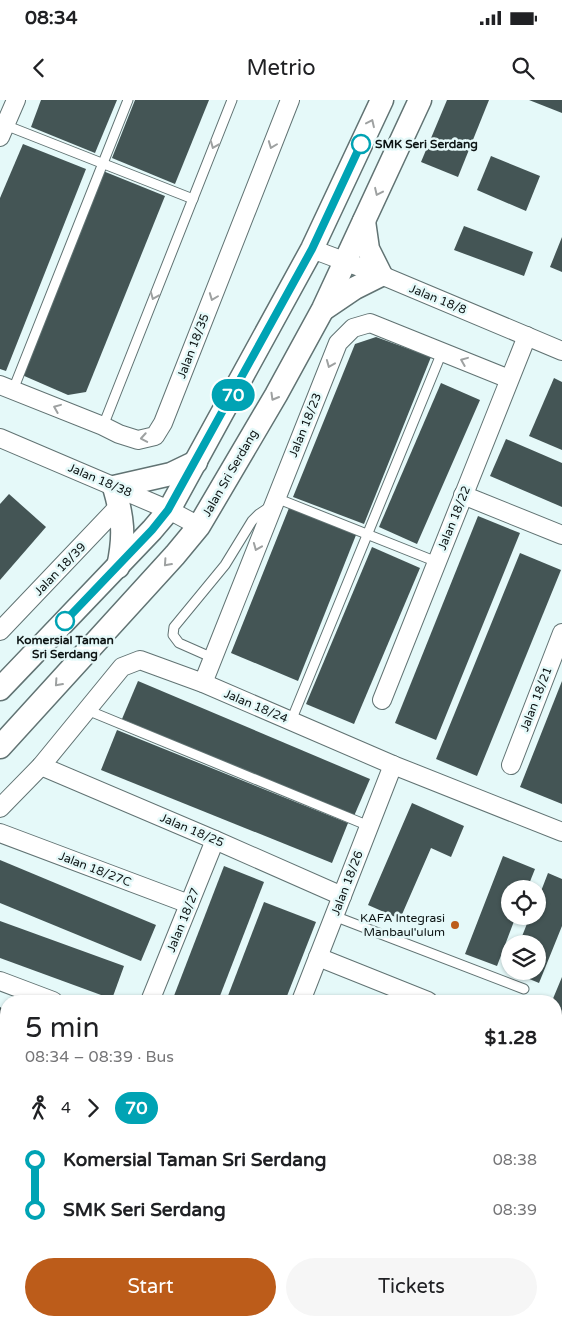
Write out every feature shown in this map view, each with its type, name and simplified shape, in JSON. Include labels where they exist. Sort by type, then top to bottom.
[{"type":"street","points":[[3,131],[16,100]]},
{"type":"street","name":"Jalan 18/35","points":[[6,388],[119,434],[138,440],[155,436],[163,423],[290,100]]},
{"type":"street","points":[[0,689],[118,567],[168,510],[312,249],[382,100]]},
{"type":"street","name":"Jalan Sri Serdang","points":[[0,747],[199,526],[324,309],[420,100]]},
{"type":"street","points":[[324,309],[355,288],[381,275],[368,249],[364,221]]},
{"type":"street","name":"Jalan 18/8","points":[[312,249],[381,275],[562,351]]},
{"type":"street","name":"Jalan 18/23","points":[[203,683],[338,343],[353,328],[370,323],[509,379]]},
{"type":"street","name":"Jalan 18/22","points":[[382,700],[527,336]]},
{"type":"street","name":"Jalan 18/38","points":[[1,439],[117,496],[168,510],[199,526]]},
{"type":"street","points":[[118,567],[122,548],[123,527],[117,496],[196,462]]},
{"type":"street","points":[[463,495],[562,535]]},
{"type":"street","name":"Jalan 18/39","points":[[0,631],[117,496]]},
{"type":"street","name":"Jalan 18/21","points":[[511,765],[562,633]]},
{"type":"street","name":"Jalan 18/24","points":[[0,808],[41,766],[122,667],[140,660],[203,683],[393,764],[562,832]]},
{"type":"street","name":"Jalan 18/26","points":[[303,995],[393,764]]},
{"type":"street","name":"Jalan 18/25","points":[[41,766],[342,896]]},
{"type":"street","name":"Jalan 18/27C","points":[[0,833],[189,904]]},
{"type":"street","name":"Jalan 18/27","points":[[152,995],[215,840]]},
{"type":"street","points":[[318,957],[413,995]]},
{"type":"street","points":[[0,981],[37,995]]},
{"type":"lane","points":[[6,388],[103,164],[128,100]]},
{"type":"lane","points":[[103,426],[232,100]]},
{"type":"lane","points":[[3,131],[103,164],[193,199]]},
{"type":"lane","points":[[291,721],[442,352]]},
{"type":"lane","points":[[213,658],[179,643],[173,635],[174,627],[225,565],[252,521],[275,501],[367,534],[437,562]]},
{"type":"lane","points":[[87,710],[369,826]]},
{"type":"lane","points":[[334,916],[524,989]]},
{"type":"building","points":[[41,100],[117,100],[95,153],[31,127]]},
{"type":"building","points":[[135,100],[209,100],[175,184],[112,158]]},
{"type":"building","points":[[447,100],[489,100],[458,177],[421,162]]},
{"type":"building","points":[[529,100],[562,100],[562,113]]},
{"type":"building","points":[[23,144],[86,169],[6,371],[0,369],[0,198]]},
{"type":"building","points":[[491,156],[540,176],[526,211],[477,190]]},
{"type":"building","points":[[103,171],[165,196],[86,392],[68,395],[22,375]]},
{"type":"building","points":[[464,226],[533,252],[524,276],[454,250]]},
{"type":"building","points":[[562,237],[562,272],[550,267]]},
{"type":"building","points":[[376,337],[431,357],[364,524],[293,497],[355,344]]},
{"type":"building","points":[[554,378],[562,382],[562,450],[529,436]]},
{"type":"building","points":[[441,383],[480,400],[417,544],[379,527]]},
{"type":"building","points":[[506,439],[562,463],[562,507],[490,476]]},
{"type":"building","points":[[9,494],[46,527],[0,580],[0,504]]},
{"type":"building","points":[[289,508],[356,535],[298,681],[231,653]]},
{"type":"building","points":[[478,516],[520,533],[436,740],[395,723]]},
{"type":"building","points":[[372,547],[420,568],[354,724],[306,704]]},
{"type":"building","points":[[520,553],[561,570],[477,776],[436,759]]},
{"type":"building","points":[[138,681],[370,779],[354,816],[122,719]]},
{"type":"building","points":[[562,681],[562,804],[520,787]]},
{"type":"building","points":[[117,730],[348,823],[332,863],[101,770]]},
{"type":"building","points":[[412,803],[464,826],[451,857],[431,848],[400,919],[368,905]]},
{"type":"building","points":[[503,856],[535,869],[531,880],[501,880],[501,925],[513,925],[509,935],[501,935],[501,955],[497,966],[465,954]]},
{"type":"building","points":[[0,860],[156,925],[141,961],[0,903]]},
{"type":"building","points":[[224,866],[264,882],[220,995],[174,995]]},
{"type":"building","points":[[548,873],[562,879],[562,926],[546,966],[546,935],[523,935],[526,925],[546,925],[545,880]]},
{"type":"building","points":[[264,902],[316,922],[287,995],[228,995]]},
{"type":"building","points":[[0,921],[124,966],[113,995],[101,995],[0,958]]},
{"type":"building","points":[[562,977],[562,995],[554,995]]},
{"type":"bus line","name":"70","points":[[65,621],[152,530],[168,510],[312,249],[361,144]]},
{"type":"place","name":"SMK Seri Serdang","points":[[361,144]]},
{"type":"place","name":"Komersial Taman Sri Serdang","points":[[65,621]]},
{"type":"place","name":"KAFA Integrasi Manbaul'ulum","points":[[455,925]]}]
